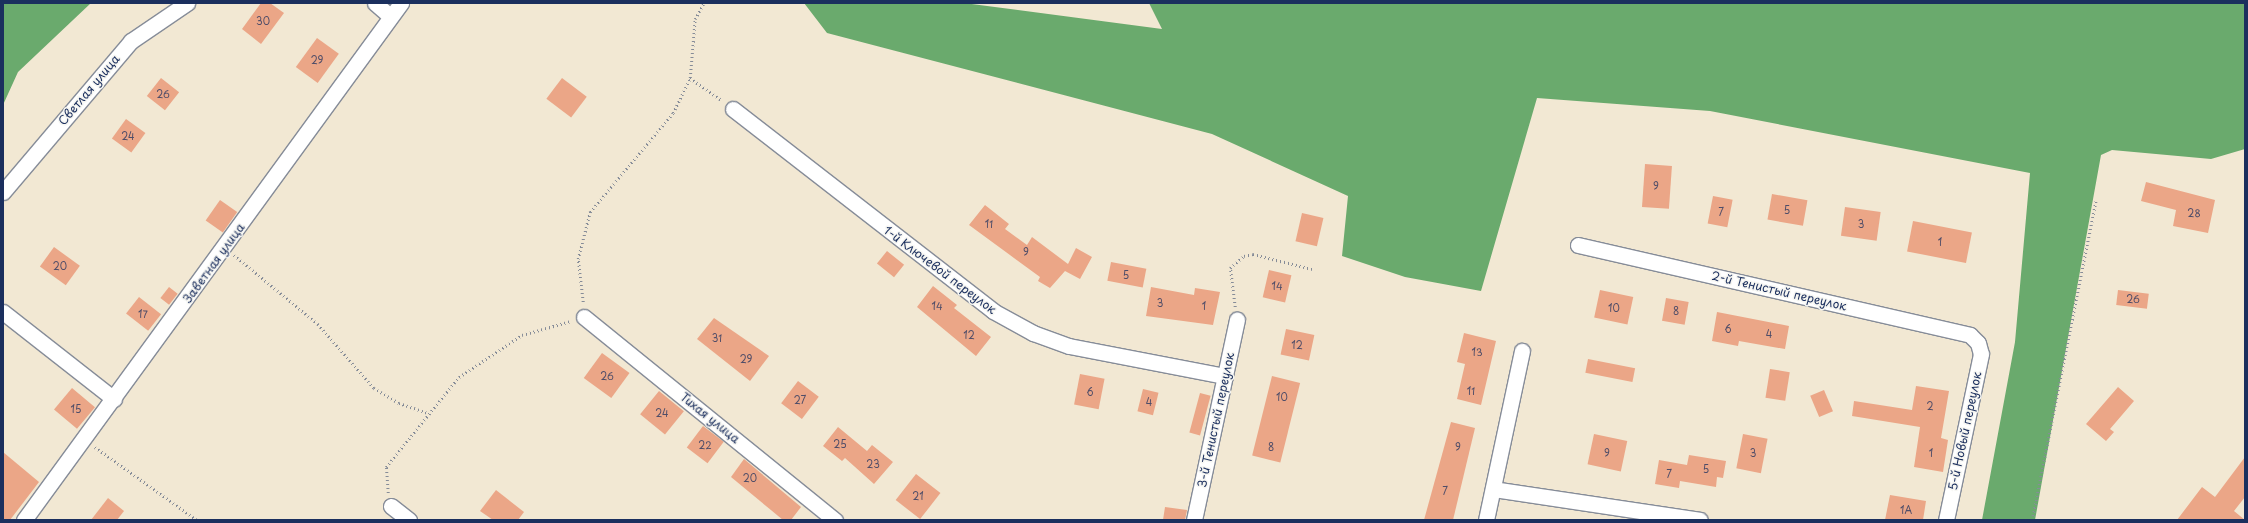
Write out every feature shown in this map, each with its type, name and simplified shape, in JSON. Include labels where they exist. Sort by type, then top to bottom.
[{"type":"street","name":"Светлая улица","points":[[3,192],[131,41],[187,3]]},
{"type":"street","points":[[375,3],[390,16]]},
{"type":"street","name":"Заветная улица","points":[[24,520],[85,440],[226,248],[390,16],[401,3]]},
{"type":"street","name":"1-й Ключевой переулок","points":[[733,109],[993,311],[1033,333],[1069,346],[1225,376]]},
{"type":"street","name":"2-й Тенистый переулок","points":[[1578,245],[1970,335],[1978,343]]},
{"type":"street","points":[[3,312],[114,399]]},
{"type":"street","name":"Тихая улица","points":[[584,317],[835,520]]},
{"type":"street","name":"3-й Тенистый переулок","points":[[1194,520],[1237,320]]},
{"type":"street","name":"5-й Новый переулок","points":[[1946,520],[1981,354],[1978,343]]},
{"type":"street","points":[[1486,520],[1522,351]]},
{"type":"street","points":[[1493,489],[1700,520]]},
{"type":"street","points":[[391,506],[409,520]]},
{"type":"path","points":[[391,506],[386,467],[428,413],[459,377],[522,335],[584,317],[578,259],[590,212],[673,113],[690,78],[695,18],[704,3]]},
{"type":"path","points":[[690,78],[733,109]]},
{"type":"path","points":[[2032,520],[2096,201]]},
{"type":"path","points":[[226,248],[318,324],[374,388],[399,403],[428,413]]},
{"type":"path","points":[[1237,320],[1230,268],[1244,256],[1253,254],[1312,269]]},
{"type":"path","points":[[85,440],[197,520]]},
{"type":"green space","points":[[3,3],[91,3],[18,72],[3,105]]},
{"type":"green space","points":[[804,3],[964,3],[1162,29],[1149,3],[2245,3],[2245,149],[2211,159],[2112,150],[2101,155],[2035,520],[1982,520],[2015,342],[2030,173],[1710,111],[1537,98],[1481,291],[1405,277],[1342,256],[1348,196],[1212,134],[827,33]]},
{"type":"building","points":[[261,3],[270,3],[284,13],[261,44],[242,29]]},
{"type":"building","points":[[317,38],[339,54],[318,83],[296,67]]},
{"type":"building","points":[[161,78],[179,92],[165,110],[147,96]]},
{"type":"building","points":[[562,78],[587,97],[571,117],[546,99]]},
{"type":"building","points":[[126,119],[145,133],[131,153],[112,138]]},
{"type":"building","points":[[1645,164],[1672,166],[1669,209],[1642,207]]},
{"type":"building","points":[[2146,182],[2215,200],[2208,233],[2173,226],[2176,210],[2141,201]]},
{"type":"building","points":[[1772,194],[1807,200],[1803,226],[1767,220]]},
{"type":"building","points":[[1713,196],[1733,200],[1727,227],[1708,223]]},
{"type":"building","points":[[220,200],[237,212],[223,233],[206,220]]},
{"type":"building","points":[[985,205],[1009,224],[1005,229],[1027,245],[1032,237],[1068,264],[1076,248],[1092,257],[1080,279],[1065,271],[1050,288],[1038,281],[1040,277],[969,225]]},
{"type":"building","points":[[1845,207],[1881,212],[1877,241],[1841,236]]},
{"type":"building","points":[[1302,213],[1323,218],[1317,246],[1295,241]]},
{"type":"building","points":[[1913,221],[1972,232],[1966,263],[1907,251]]},
{"type":"building","points":[[54,247],[80,266],[66,285],[40,266]]},
{"type":"building","points":[[887,251],[904,265],[894,277],[877,263]]},
{"type":"building","points":[[1111,262],[1146,269],[1143,288],[1107,281]]},
{"type":"building","points":[[1269,270],[1291,275],[1285,302],[1263,297]]},
{"type":"building","points":[[933,286],[957,305],[954,308],[991,337],[976,356],[917,307]]},
{"type":"building","points":[[169,287],[178,294],[169,305],[160,298]]},
{"type":"building","points":[[1151,287],[1194,295],[1195,288],[1220,292],[1213,325],[1146,316]]},
{"type":"building","points":[[1600,290],[1633,297],[1627,324],[1594,317]]},
{"type":"building","points":[[2118,290],[2149,294],[2147,309],[2116,305]]},
{"type":"building","points":[[139,297],[161,314],[148,331],[126,314]]},
{"type":"building","points":[[1666,298],[1689,302],[1685,325],[1662,321]]},
{"type":"building","points":[[1717,312],[1789,326],[1785,349],[1739,341],[1738,346],[1712,341]]},
{"type":"building","points":[[714,318],[769,356],[750,381],[697,339]]},
{"type":"building","points":[[1286,329],[1314,335],[1309,360],[1281,354]]},
{"type":"building","points":[[1464,333],[1496,341],[1481,405],[1457,399],[1465,364],[1457,362]]},
{"type":"building","points":[[602,353],[630,373],[611,398],[584,378]]},
{"type":"building","points":[[1588,359],[1635,368],[1632,382],[1585,373]]},
{"type":"building","points":[[1770,369],[1790,372],[1785,401],[1765,398]]},
{"type":"building","points":[[1080,374],[1105,379],[1099,409],[1074,404]]},
{"type":"building","points":[[1272,376],[1300,383],[1280,463],[1252,456]]},
{"type":"building","points":[[798,381],[819,397],[802,419],[781,403]]},
{"type":"building","points":[[1916,386],[1949,391],[1941,438],[1948,440],[1943,472],[1914,467],[1920,427],[1852,416],[1854,401],[1912,410]]},
{"type":"building","points":[[2118,387],[2134,401],[2110,429],[2114,432],[2106,441],[2086,424]]},
{"type":"building","points":[[72,388],[95,407],[77,429],[54,409]]},
{"type":"building","points":[[1143,389],[1159,393],[1153,415],[1137,411]]},
{"type":"building","points":[[1824,390],[1833,411],[1819,417],[1810,396]]},
{"type":"building","points":[[659,391],[684,411],[665,434],[640,414]]},
{"type":"building","points":[[1200,393],[1211,396],[1200,435],[1189,433]]},
{"type":"building","points":[[1451,422],[1475,428],[1453,520],[1424,520]]},
{"type":"building","points":[[703,426],[724,442],[708,463],[687,448]]},
{"type":"building","points":[[838,427],[867,451],[872,445],[893,462],[874,484],[845,458],[842,461],[823,446]]},
{"type":"building","points":[[1594,434],[1627,441],[1621,471],[1588,464]]},
{"type":"building","points":[[1743,434],[1768,439],[1761,473],[1736,468]]},
{"type":"building","points":[[3,452],[39,482],[10,520],[3,520]]},
{"type":"building","points":[[1689,455],[1726,461],[1723,478],[1717,477],[1716,487],[1680,481],[1679,488],[1655,484],[1659,460],[1687,465]]},
{"type":"building","points":[[2245,457],[2245,497],[2234,511],[2245,520],[2177,520],[2202,487],[2215,497]]},
{"type":"building","points":[[744,459],[801,507],[791,520],[783,520],[731,477]]},
{"type":"building","points":[[916,474],[940,493],[920,519],[896,500]]},
{"type":"building","points":[[496,490],[524,512],[518,520],[493,520],[480,511]]},
{"type":"building","points":[[1890,495],[1926,501],[1923,520],[1885,520]]},
{"type":"building","points":[[108,498],[124,511],[117,520],[91,520]]},
{"type":"building","points":[[1165,507],[1187,510],[1185,520],[1163,520]]}]
